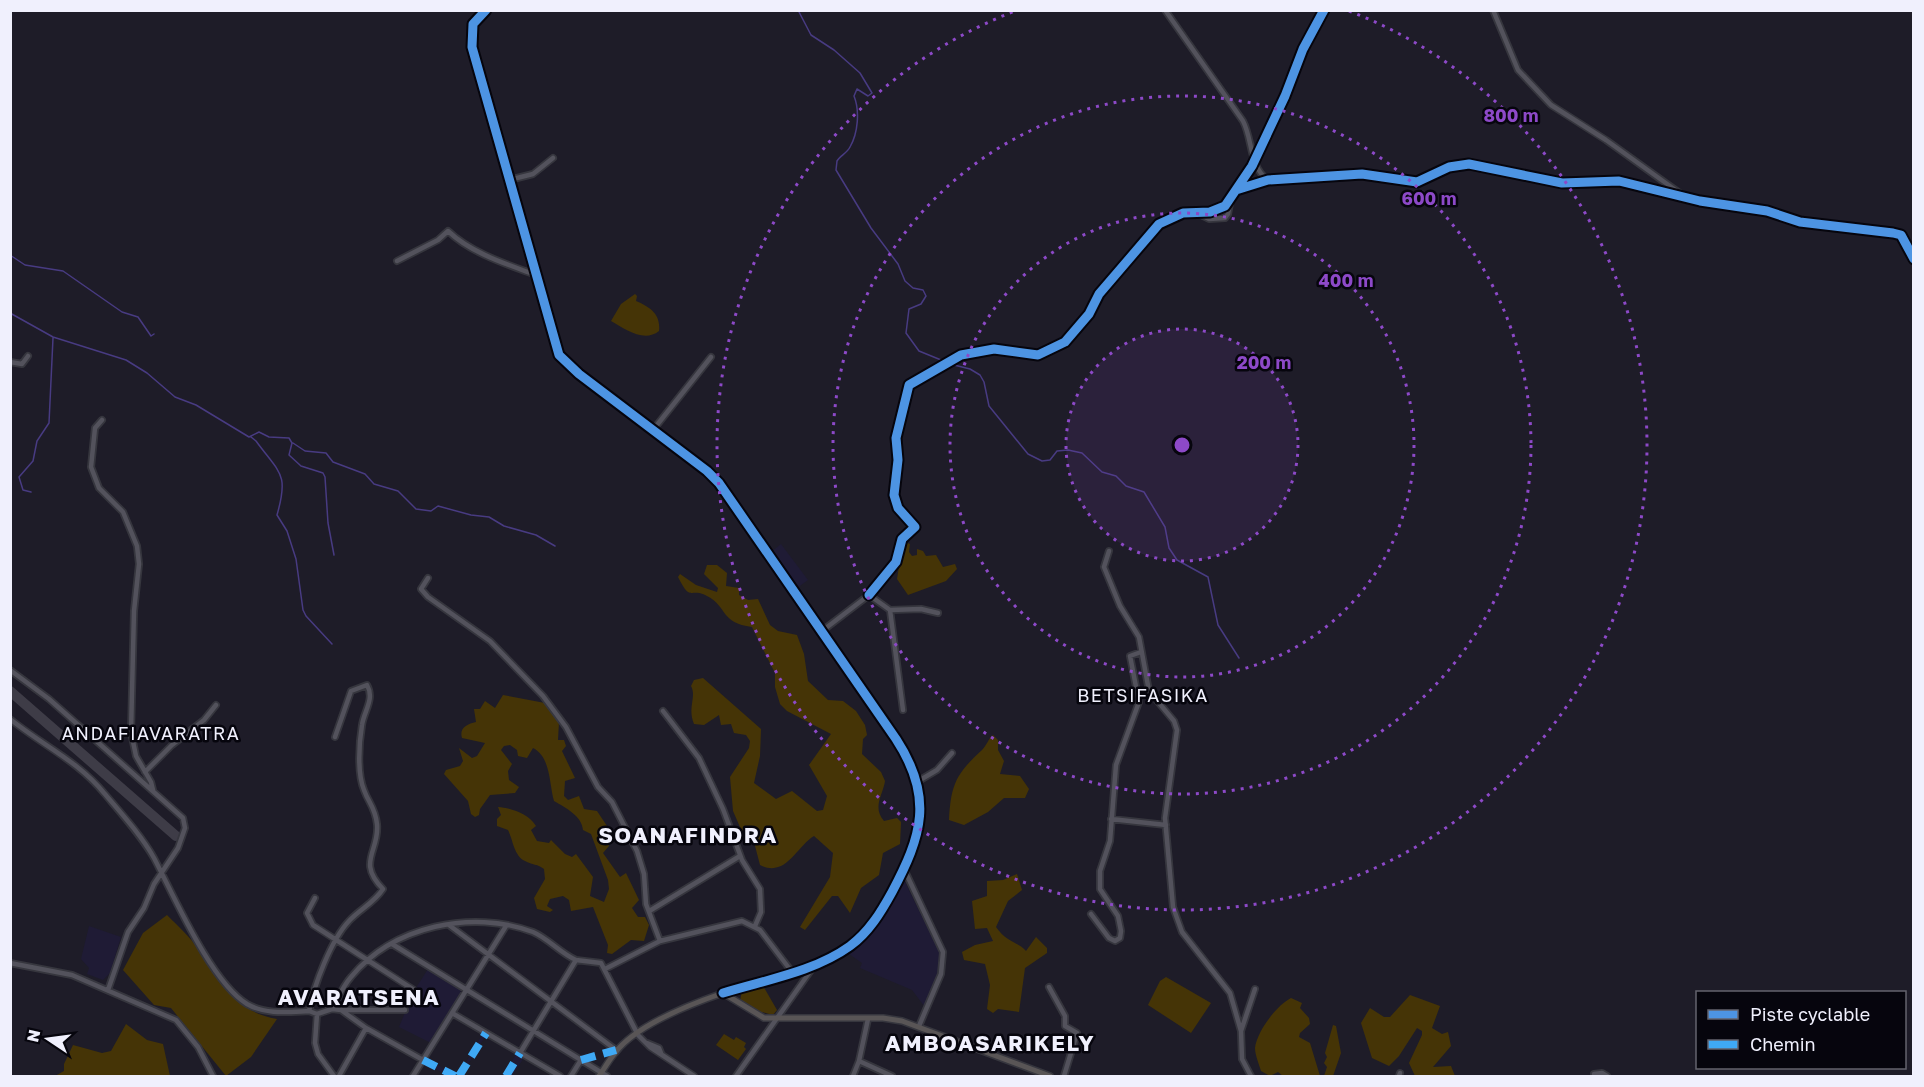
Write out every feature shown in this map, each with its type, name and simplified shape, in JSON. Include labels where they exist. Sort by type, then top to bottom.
[{"type":"main road","points":[[602,1075],[616,1050],[638,1035],[681,1008],[723,993],[764,1018],[883,1018],[919,1026],[1050,1077]]},
{"type":"street","points":[[486,10],[473,24],[472,47],[559,355],[579,374],[719,483],[908,757],[915,783],[919,828],[913,852],[868,929],[851,945],[815,965],[723,993]]},
{"type":"street","points":[[1165,10],[1243,121],[1259,174],[1268,180]]},
{"type":"street","points":[[822,631],[869,595],[896,562],[902,539],[915,527],[898,508],[894,495],[898,460],[896,438],[909,385],[961,355],[994,349],[1038,355],[1065,342],[1089,314],[1099,294],[1159,224],[1174,215],[1210,212],[1225,206],[1254,160],[1285,96],[1303,49],[1324,10]]},
{"type":"street","points":[[1493,10],[1518,70],[1551,105],[1606,140],[1683,195]]},
{"type":"street","points":[[509,180],[532,174],[553,158]]},
{"type":"street","points":[[1236,190],[1268,180],[1362,174],[1417,182],[1449,167],[1469,164],[1562,183],[1611,181],[1743,209],[1767,211],[1800,222],[1901,235],[1914,259]]},
{"type":"street","points":[[1197,212],[1209,219],[1224,218],[1228,214],[1231,197]]},
{"type":"street","points":[[397,261],[438,240],[448,231],[457,241],[497,261],[536,275]]},
{"type":"street","points":[[10,362],[22,364],[28,356]]},
{"type":"street","points":[[653,430],[711,357]]},
{"type":"street","points":[[102,420],[96,428],[91,446],[91,467],[99,488],[123,512],[137,546],[139,564],[134,611],[135,634],[130,704],[134,746],[153,791]]},
{"type":"street","points":[[1109,551],[1104,567],[1120,606],[1139,637],[1149,691],[1174,721],[1177,730],[1169,780],[1166,825],[1169,876],[1175,917],[1182,932],[1230,993],[1241,1031],[1242,1059],[1251,1077]]},
{"type":"street","points":[[428,578],[421,589],[428,597],[490,641],[543,696],[566,727],[598,787],[612,802],[637,851],[644,874],[646,904],[660,941]]},
{"type":"street","points":[[869,595],[890,609],[921,609],[938,613]]},
{"type":"street","points":[[890,609],[903,711]]},
{"type":"street","points":[[1091,914],[1109,938],[1115,941],[1120,938],[1118,916],[1100,889],[1100,871],[1110,841],[1116,765],[1139,702],[1130,656],[1141,652]]},
{"type":"street","points":[[10,670],[49,699],[183,818],[185,828],[178,848],[123,942],[108,990]]},
{"type":"street","points":[[309,1011],[319,978],[336,941],[350,920],[365,910],[383,889],[374,879],[369,866],[377,826],[373,803],[364,790],[360,771],[362,724],[370,702],[367,685],[351,691],[334,737]]},
{"type":"street","points":[[145,772],[172,745],[204,720],[216,705]]},
{"type":"street","points":[[663,711],[699,759],[723,809],[740,856],[760,889],[761,912],[755,926]]},
{"type":"street","points":[[10,719],[89,775],[142,840],[219,975],[239,998],[261,1011],[309,1011],[316,1014],[332,1009],[405,1010]]},
{"type":"street","points":[[915,783],[937,770],[952,753]]},
{"type":"street","points":[[1111,819],[1166,825]]},
{"type":"street","points":[[651,910],[740,856]]},
{"type":"street","points":[[904,869],[943,952],[941,974],[919,1026]]},
{"type":"street","points":[[315,898],[307,913],[308,918],[336,941],[414,990]]},
{"type":"street","points":[[332,1009],[350,977],[366,961],[392,944],[432,926],[468,921],[506,926],[545,938],[576,960],[595,960],[605,969],[638,1035],[650,1047],[662,1053],[694,1077]]},
{"type":"street","points":[[605,969],[660,941],[742,921],[755,926],[792,972]]},
{"type":"street","points":[[449,925],[616,1050]]},
{"type":"street","points":[[413,1077],[506,926]]},
{"type":"street","points":[[392,944],[602,1075]]},
{"type":"street","points":[[520,1053],[576,960]]},
{"type":"street","points":[[10,963],[72,975],[176,1020],[198,1047],[213,1076]]},
{"type":"street","points":[[736,1077],[815,965]]},
{"type":"street","points":[[1049,987],[1065,1016],[1065,1026],[1077,1033],[1064,1077]]},
{"type":"street","points":[[736,1002],[739,988]]},
{"type":"street","points":[[1241,1031],[1256,989]]},
{"type":"street","points":[[341,1010],[366,1028],[423,1060]]},
{"type":"street","points":[[452,1013],[560,1077]]},
{"type":"street","points":[[316,1014],[315,1043],[318,1054],[334,1077]]},
{"type":"street","points":[[853,1077],[859,1061],[868,1018]]},
{"type":"street","points":[[339,1077],[366,1028]]},
{"type":"street","points":[[571,1077],[581,1060]]},
{"type":"street","points":[[859,1061],[870,1064],[875,1070],[892,1077]]},
{"type":"street","points":[[1594,1074],[1602,1073],[1607,1077]]},
{"type":"shaded area","points":[[635,294],[636,301],[654,312],[658,320],[659,331],[647,336],[635,334],[611,321],[621,304]]},
{"type":"shaded area","points":[[903,541],[910,544],[909,552],[912,556],[917,555],[917,549],[923,551],[926,556],[936,555],[943,567],[955,564],[957,569],[946,581],[908,595],[897,579]]},
{"type":"shaded area","points":[[781,544],[808,580],[797,588],[771,552]]},
{"type":"shaded area","points":[[707,565],[717,565],[727,573],[726,586],[739,588],[739,595],[748,600],[758,599],[770,625],[778,631],[797,635],[804,654],[808,681],[828,700],[843,701],[856,711],[865,725],[867,735],[863,739],[862,754],[881,772],[885,781],[879,801],[881,816],[884,821],[897,818],[901,822],[900,844],[883,853],[879,875],[861,888],[850,913],[838,896],[832,896],[805,930],[800,927],[830,877],[833,853],[814,836],[790,860],[777,868],[760,865],[754,842],[743,834],[733,811],[730,777],[749,748],[750,741],[746,735],[734,733],[731,724],[721,725],[719,715],[704,725],[694,724],[691,712],[693,690],[691,686],[694,680],[703,678],[761,729],[760,756],[754,783],[776,799],[792,791],[817,811],[823,810],[827,796],[809,765],[831,734],[787,711],[780,704],[775,687],[775,673],[752,627],[734,622],[714,600],[707,596],[686,590],[678,577],[680,574],[696,585],[717,592],[718,588],[704,574]]},
{"type":"shaded area","points":[[503,695],[545,703],[559,722],[558,740],[564,740],[566,746],[562,751],[575,778],[565,781],[564,796],[568,800],[579,796],[584,809],[597,811],[607,826],[609,846],[603,853],[620,877],[626,873],[639,900],[632,908],[638,917],[645,917],[649,925],[644,941],[631,940],[612,954],[607,953],[608,945],[593,907],[571,911],[569,900],[563,896],[550,899],[547,906],[553,910],[550,912],[537,909],[534,898],[545,879],[544,869],[521,859],[518,855],[508,830],[497,826],[497,819],[501,815],[498,807],[514,810],[529,818],[536,826],[531,830],[537,841],[549,843],[551,840],[565,854],[572,857],[576,854],[593,877],[590,896],[604,902],[609,889],[608,880],[591,834],[583,830],[580,821],[573,813],[554,801],[546,764],[539,752],[533,748],[527,758],[518,756],[517,750],[510,745],[504,746],[501,750],[512,764],[508,771],[509,780],[519,787],[515,793],[490,795],[480,809],[479,815],[475,817],[471,814],[468,801],[444,774],[446,770],[460,766],[463,761],[459,748],[472,758],[477,756],[485,743],[462,738],[463,729],[476,722],[474,709],[480,709],[485,701],[495,708]]},
{"type":"shaded area","points":[[993,735],[998,740],[998,750],[1004,761],[1000,774],[1020,776],[1029,789],[1025,798],[1004,798],[988,812],[964,825],[949,820],[951,797],[956,780]]},
{"type":"shaded area","points":[[1017,874],[1022,890],[1008,901],[996,927],[1004,936],[1026,951],[1036,937],[1047,948],[1047,953],[1025,968],[1019,1012],[998,1009],[993,1013],[987,1009],[990,985],[985,964],[964,960],[962,952],[975,945],[993,941],[987,928],[975,929],[972,901],[987,896],[987,881],[1003,880]]},
{"type":"shaded area","points":[[904,880],[940,953],[938,977],[925,1007],[912,990],[860,968],[862,963],[849,954],[886,911]]},
{"type":"shaded area","points":[[167,915],[192,941],[231,994],[250,1009],[277,1019],[251,1057],[226,1076],[171,1008],[154,1005],[123,970],[143,933]]},
{"type":"shaded area","points":[[89,926],[121,937],[110,973],[103,980],[87,974],[89,968],[81,959]]},
{"type":"shaded area","points":[[428,969],[460,988],[464,996],[455,1012],[564,1076],[556,1076],[525,1056],[512,1076],[503,1076],[515,1052],[486,1035],[461,1076],[458,1076],[449,1076],[424,1063],[422,1058],[431,1043],[399,1027],[414,991]],"holes":[[[452,1014],[483,1033],[458,1076],[426,1059]]]},
{"type":"shaded area","points":[[1166,977],[1211,1003],[1191,1033],[1148,1005],[1160,981]]},
{"type":"shaded area","points":[[762,984],[777,1010],[773,1015],[754,1010],[740,1001],[742,990]]},
{"type":"shaded area","points":[[1410,995],[1440,1006],[1432,1028],[1442,1034],[1448,1032],[1451,1046],[1433,1067],[1451,1066],[1455,1076],[1415,1076],[1409,1063],[1422,1035],[1422,1031],[1417,1028],[1399,1056],[1389,1066],[1372,1058],[1361,1023],[1370,1008],[1384,1017],[1390,1017]]},
{"type":"shaded area","points":[[1291,998],[1302,1003],[1300,1008],[1309,1018],[1310,1024],[1300,1033],[1299,1037],[1310,1043],[1320,1076],[1283,1076],[1278,1072],[1270,1076],[1261,1071],[1256,1057],[1257,1041],[1274,1012]]},
{"type":"shaded area","points":[[126,1024],[147,1040],[163,1044],[170,1076],[55,1076],[64,1071],[64,1064],[73,1045],[102,1053],[111,1051]]},
{"type":"shaded area","points":[[1333,1025],[1336,1026],[1341,1053],[1333,1076],[1324,1076],[1327,1067],[1324,1063],[1327,1057],[1325,1053]]},
{"type":"shaded area","points":[[724,1034],[746,1043],[744,1047],[746,1049],[738,1060],[716,1045]]},
{"type":"waterway","points":[[798,10],[811,35],[834,50],[860,73],[872,93],[868,96],[857,89],[854,96],[857,115],[855,135],[849,149],[837,161],[836,170],[871,228],[898,264],[905,281],[913,288],[923,290],[926,296],[921,304],[909,309],[906,333],[919,351],[946,362]]},
{"type":"waterway","points":[[10,255],[25,265],[63,271],[122,312],[138,317],[151,336],[154,334]]},
{"type":"waterway","points":[[10,313],[53,337],[126,360],[147,373],[175,397],[196,405],[249,437],[259,432],[269,437],[289,438],[292,443],[289,455],[301,466],[323,473],[325,477],[328,523],[334,555]]},
{"type":"waterway","points":[[31,492],[23,490],[19,477],[33,461],[37,441],[49,423],[53,338]]},
{"type":"waterway","points":[[950,364],[970,369],[980,375],[984,382],[989,406],[1028,454],[1042,461],[1050,460],[1057,451],[1068,450],[1082,453],[1102,472],[1116,476],[1126,486],[1144,492],[1165,527],[1169,548],[1177,560],[1208,577],[1218,625],[1239,658]]},
{"type":"waterway","points":[[251,437],[280,475],[282,490],[277,515],[287,531],[296,559],[303,610],[332,644]]},
{"type":"waterway","points":[[293,443],[305,451],[326,453],[333,462],[365,474],[374,484],[398,491],[416,509],[431,511],[438,506],[471,515],[489,517],[504,526],[536,535],[555,546]]},
{"type":"taxiway","points":[[10,691],[176,836]]},
{"type":"marked path","points":[[459,1076],[486,1033]]},
{"type":"marked path","points":[[581,1060],[616,1050]]},
{"type":"marked path","points":[[506,1076],[520,1053]]},
{"type":"marked path","points":[[423,1060],[455,1076]]},
{"type":"cycle path","points":[[486,10],[473,24],[472,47],[559,355],[579,374],[707,471],[719,483],[896,739],[916,780],[920,816],[911,853],[888,899],[863,934],[836,955],[805,969],[723,993]]},
{"type":"cycle path","points":[[869,595],[896,562],[902,539],[915,527],[898,508],[894,495],[898,460],[896,438],[909,385],[961,355],[994,349],[1038,355],[1065,342],[1089,314],[1099,294],[1159,224],[1183,213],[1210,212],[1225,206],[1252,166],[1285,96],[1303,49],[1324,10]]},
{"type":"cycle path","points":[[1236,190],[1268,180],[1362,174],[1417,182],[1449,167],[1469,164],[1562,183],[1619,181],[1700,201],[1767,211],[1800,222],[1893,233],[1901,235],[1914,259]]},
{"type":"district","name":"BETSIFASIKA","points":[[1143,695]]},
{"type":"district","name":"ANDAFIAVARATRA","points":[[151,733]]},
{"type":"district","name":"SOANAFINDRA","points":[[688,834]]},
{"type":"district","name":"AVARATSENA","points":[[359,996]]},
{"type":"district","name":"AMBOASARIKELY","points":[[990,1042]]}]
